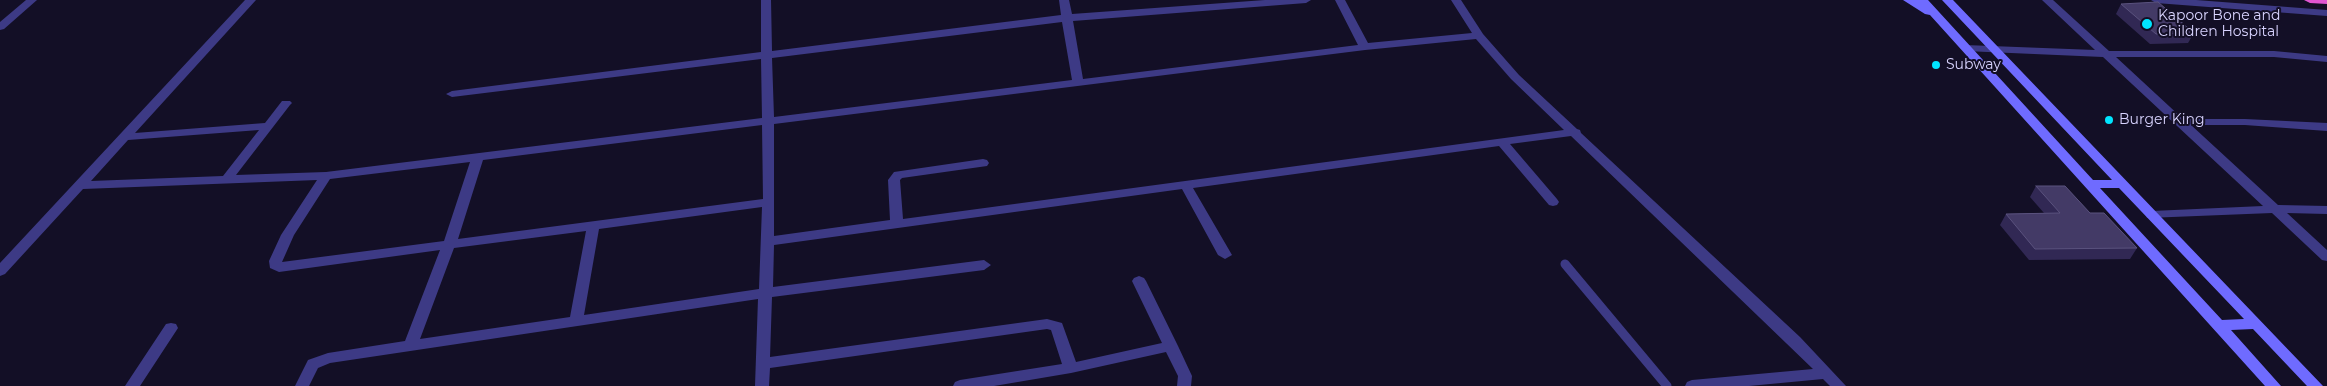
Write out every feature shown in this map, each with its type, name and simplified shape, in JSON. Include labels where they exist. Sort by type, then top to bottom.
[{"type":"highway","points":[[2310,0],[2327,1]]},
{"type":"main road","points":[[1908,0],[1937,17]]},
{"type":"main road","points":[[1922,0],[2274,386]]},
{"type":"main road","points":[[1947,0],[1996,49],[2316,386]]},
{"type":"main road","points":[[2089,184],[2123,184]]},
{"type":"main road","points":[[2217,325],[2257,324]]},
{"type":"street","points":[[0,26],[32,0]]},
{"type":"street","points":[[0,270],[251,0]]},
{"type":"street","points":[[762,386],[769,241],[766,0]]},
{"type":"street","points":[[1064,0],[1078,83]]},
{"type":"street","points":[[452,94],[767,57],[1066,18],[1306,0]]},
{"type":"street","points":[[1340,0],[1365,47]]},
{"type":"street","points":[[1456,0],[1479,36],[1515,77],[1576,132],[1839,386]]},
{"type":"street","points":[[2047,0],[2327,257]]},
{"type":"street","points":[[2156,0],[2327,13]]},
{"type":"street","points":[[80,185],[326,176],[1365,47],[1479,36]]},
{"type":"street","points":[[1965,48],[2106,54],[2257,54],[2327,59]]},
{"type":"street","points":[[227,180],[286,102]]},
{"type":"street","points":[[2180,122],[2245,122],[2327,126]]},
{"type":"street","points":[[124,137],[269,126]]},
{"type":"street","points":[[769,241],[1576,132]]},
{"type":"street","points":[[1501,141],[1553,202]]},
{"type":"street","points":[[410,346],[449,245],[478,157]]},
{"type":"street","points":[[898,224],[894,180],[898,175],[983,163]]},
{"type":"street","points":[[326,176],[288,235],[275,265],[279,267],[769,202]]},
{"type":"street","points":[[1186,186],[1225,255]]},
{"type":"street","points":[[2152,215],[2275,209],[2327,210]]},
{"type":"street","points":[[576,321],[593,226]]},
{"type":"street","points":[[302,386],[313,364],[321,360],[766,293],[984,265]]},
{"type":"street","points":[[1139,281],[1184,376],[1184,386]]},
{"type":"street","points":[[764,363],[1047,324],[1057,327],[1071,368]]},
{"type":"street","points":[[132,386],[171,328]]},
{"type":"street","points":[[960,386],[1071,368],[1170,346]]},
{"type":"street","points":[[1692,386],[1827,373]]},
{"type":"lane","points":[[1565,264],[1667,386]]},
{"type":"building","points":[[2158,2],[2194,33],[2156,34],[2121,4]]},
{"type":"building","points":[[2036,186],[2065,186],[2090,213],[2104,213],[2137,248],[2035,249],[2006,214],[2060,213]]},
{"type":"place","name":"Kapoor Bone and Children Hospital","points":[[2147,24]]},
{"type":"place","name":"Subway","points":[[1936,65]]},
{"type":"place","name":"Burger King","points":[[2109,120]]}]
